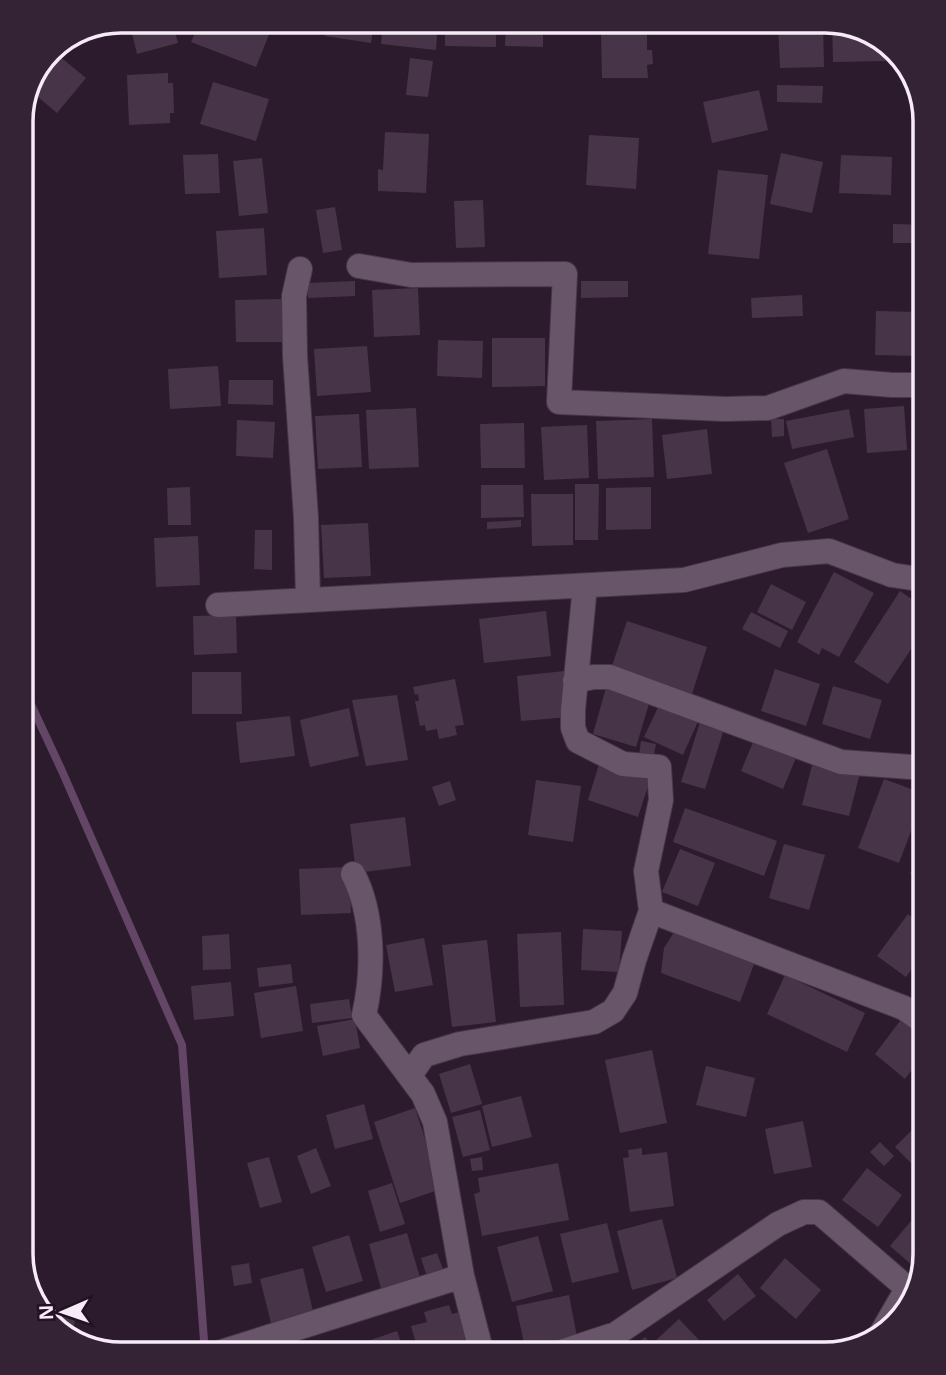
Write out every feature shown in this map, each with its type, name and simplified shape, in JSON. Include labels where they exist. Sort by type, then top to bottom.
[{"type":"street","points":[[359,266],[411,275],[565,274],[559,402],[725,410],[768,408],[844,381],[913,385]]},
{"type":"street","points":[[300,270],[293,296],[306,518],[307,599]]},
{"type":"street","points":[[218,605],[684,580],[782,555],[829,551],[892,575],[913,578]]},
{"type":"street","points":[[410,1075],[424,1055],[460,1044],[594,1022],[613,1012],[625,993],[651,911],[646,872],[660,800],[659,767],[622,764],[578,741],[573,728],[575,681],[585,586]]},
{"type":"street","points":[[575,681],[610,677],[841,762],[913,767]]},
{"type":"street","points":[[353,874],[364,908],[369,939],[369,993],[364,1015],[423,1094],[435,1122],[462,1276],[479,1342]]},
{"type":"street","points":[[651,911],[904,1008],[913,1014]]},
{"type":"street","points":[[592,1342],[616,1334],[778,1224],[804,1212],[819,1212],[906,1287]]},
{"type":"street","points":[[253,1342],[462,1276]]},
{"type":"building","points":[[132,33],[175,33],[178,43],[137,54]]},
{"type":"building","points":[[195,33],[270,33],[256,67],[191,42]]},
{"type":"building","points":[[326,33],[372,33],[371,43],[325,36]]},
{"type":"building","points":[[382,33],[437,33],[436,50],[381,44]]},
{"type":"building","points":[[445,33],[496,33],[496,47],[445,46]]},
{"type":"building","points":[[506,33],[543,33],[543,47],[505,46]]},
{"type":"building","points":[[601,33],[647,33],[647,50],[652,50],[653,64],[647,65],[648,78],[602,78]]},
{"type":"building","points":[[778,33],[823,33],[824,67],[780,68]]},
{"type":"building","points":[[832,33],[864,42],[887,61],[833,62]]},
{"type":"building","points":[[61,57],[86,78],[57,113],[37,96],[48,72]]},
{"type":"building","points":[[410,58],[433,61],[428,97],[406,95]]},
{"type":"building","points":[[168,73],[168,83],[173,83],[174,113],[170,113],[170,123],[129,125],[127,75]]},
{"type":"building","points":[[213,82],[269,99],[256,141],[200,124]]},
{"type":"building","points":[[777,85],[823,86],[822,103],[777,102]]},
{"type":"building","points":[[759,90],[768,130],[712,143],[703,102]]},
{"type":"building","points":[[385,132],[429,134],[426,193],[378,191],[378,169],[383,170]]},
{"type":"building","points":[[589,135],[639,138],[636,189],[586,185]]},
{"type":"building","points":[[781,153],[823,162],[812,213],[770,204]]},
{"type":"building","points":[[218,154],[220,193],[185,194],[183,155]]},
{"type":"building","points":[[841,155],[892,157],[891,195],[839,193]]},
{"type":"building","points":[[262,158],[268,213],[239,216],[233,161]]},
{"type":"building","points":[[718,170],[768,175],[759,259],[708,254]]},
{"type":"building","points":[[483,200],[485,247],[456,248],[454,201]]},
{"type":"building","points":[[335,207],[342,250],[323,253],[316,210]]},
{"type":"building","points":[[893,224],[913,225],[913,243],[893,243]]},
{"type":"building","points":[[264,228],[267,275],[219,278],[216,231]]},
{"type":"building","points":[[355,281],[355,296],[308,298],[308,283]]},
{"type":"building","points":[[581,281],[628,281],[628,297],[581,298]]},
{"type":"building","points":[[418,288],[420,335],[374,337],[372,290]]},
{"type":"building","points":[[802,295],[803,316],[752,318],[751,298]]},
{"type":"building","points":[[284,299],[285,342],[236,342],[235,300]]},
{"type":"building","points":[[876,311],[913,312],[913,356],[875,355]]},
{"type":"building","points":[[492,338],[545,338],[545,386],[492,387]]},
{"type":"building","points":[[438,340],[483,341],[482,378],[437,376]]},
{"type":"building","points":[[367,346],[371,392],[317,396],[314,349]]},
{"type":"building","points":[[218,366],[221,406],[170,409],[168,369]]},
{"type":"building","points":[[229,380],[273,380],[273,405],[228,404]]},
{"type":"building","points":[[904,406],[907,450],[867,453],[864,409]]},
{"type":"building","points":[[416,408],[419,467],[369,469],[366,410]]},
{"type":"building","points":[[849,409],[854,437],[792,449],[786,421]]},
{"type":"building","points":[[359,414],[362,467],[318,469],[315,416]]},
{"type":"building","points":[[652,419],[654,477],[598,479],[596,421]]},
{"type":"building","points":[[771,419],[784,419],[784,436],[772,437]]},
{"type":"building","points":[[237,420],[275,422],[273,458],[236,456]]},
{"type":"building","points":[[524,423],[525,468],[481,468],[480,424]]},
{"type":"building","points":[[587,425],[589,478],[544,480],[541,427]]},
{"type":"building","points":[[707,429],[712,474],[667,479],[662,435]]},
{"type":"building","points":[[827,449],[849,519],[808,533],[784,463]]},
{"type":"building","points":[[575,484],[599,484],[598,540],[575,540]]},
{"type":"building","points":[[481,485],[523,485],[524,517],[481,518]]},
{"type":"building","points":[[190,487],[191,525],[168,525],[167,488]]},
{"type":"building","points":[[651,487],[651,529],[606,530],[606,488]]},
{"type":"building","points":[[531,494],[573,494],[573,545],[532,546]]},
{"type":"building","points":[[521,520],[521,527],[487,529],[487,522]]},
{"type":"building","points":[[368,523],[371,576],[324,578],[321,525]]},
{"type":"building","points":[[255,530],[272,530],[272,570],[254,569]]},
{"type":"building","points":[[198,536],[200,585],[156,587],[154,538]]},
{"type":"building","points":[[834,572],[874,593],[839,657],[822,648],[819,655],[797,642]]},
{"type":"building","points":[[771,584],[806,602],[792,630],[757,612]]},
{"type":"building","points":[[900,591],[913,600],[913,646],[888,684],[854,662]]},
{"type":"building","points":[[546,611],[551,656],[484,663],[479,619]]},
{"type":"building","points":[[751,612],[788,631],[780,648],[742,629]]},
{"type":"building","points":[[236,615],[237,653],[194,655],[193,616]]},
{"type":"building","points":[[627,621],[707,647],[692,694],[611,669]]},
{"type":"building","points":[[775,669],[820,684],[806,726],[761,711]]},
{"type":"building","points":[[565,671],[570,717],[521,721],[517,676]]},
{"type":"building","points":[[192,672],[241,672],[242,714],[192,714]]},
{"type":"building","points":[[455,679],[464,725],[455,726],[457,735],[439,739],[437,729],[426,731],[425,725],[420,726],[415,701],[419,701],[418,694],[415,695],[413,687]]},
{"type":"building","points":[[607,684],[651,697],[636,747],[593,734]]},
{"type":"building","points":[[833,686],[882,700],[870,739],[822,724]]},
{"type":"building","points":[[397,695],[408,760],[366,766],[352,700]]},
{"type":"building","points":[[662,699],[700,717],[683,755],[644,737]]},
{"type":"building","points":[[349,708],[359,756],[310,767],[300,720]]},
{"type":"building","points":[[290,716],[295,756],[240,763],[236,722]]},
{"type":"building","points":[[702,716],[726,723],[705,789],[681,782]]},
{"type":"building","points":[[756,735],[798,753],[783,789],[741,771]]},
{"type":"building","points":[[641,741],[656,744],[653,759],[639,756]]},
{"type":"building","points":[[600,761],[651,777],[638,817],[588,800]]},
{"type":"building","points":[[813,761],[860,773],[849,816],[802,805]]},
{"type":"building","points":[[884,779],[913,790],[913,826],[899,863],[858,848]]},
{"type":"building","points":[[536,780],[581,786],[573,842],[528,835]]},
{"type":"building","points":[[450,781],[456,800],[439,806],[432,787]]},
{"type":"building","points":[[685,808],[777,841],[764,876],[673,842]]},
{"type":"building","points":[[405,817],[411,866],[356,873],[350,824]]},
{"type":"building","points":[[784,844],[825,855],[809,910],[769,898]]},
{"type":"building","points":[[680,849],[715,863],[698,906],[662,892]]},
{"type":"building","points":[[349,867],[351,913],[301,915],[299,869]]},
{"type":"building","points":[[908,914],[913,918],[913,967],[906,977],[877,956]]},
{"type":"building","points":[[678,926],[757,956],[740,1002],[661,973],[664,948]]},
{"type":"building","points":[[583,929],[622,931],[619,972],[581,970]]},
{"type":"building","points":[[561,932],[564,1005],[520,1007],[517,934]]},
{"type":"building","points":[[229,934],[231,969],[203,970],[202,936]]},
{"type":"building","points":[[424,938],[433,985],[395,992],[386,945]]},
{"type":"building","points":[[487,940],[496,1022],[452,1027],[442,945]]},
{"type":"building","points":[[291,964],[293,983],[259,987],[257,968]]},
{"type":"building","points":[[785,975],[865,1013],[847,1052],[767,1014]]},
{"type":"building","points":[[231,982],[234,1016],[194,1020],[191,986]]},
{"type":"building","points":[[296,986],[303,1031],[261,1038],[254,993]]},
{"type":"building","points":[[349,999],[352,1018],[312,1023],[310,1004]]},
{"type":"building","points":[[903,1017],[913,1025],[913,1069],[905,1079],[875,1054]]},
{"type":"building","points":[[355,1019],[360,1048],[323,1056],[317,1026]]},
{"type":"building","points":[[652,1050],[667,1123],[620,1133],[605,1060]]},
{"type":"building","points":[[470,1064],[482,1104],[451,1113],[439,1074]]},
{"type":"building","points":[[706,1066],[755,1078],[746,1117],[696,1105]]},
{"type":"building","points":[[521,1096],[532,1137],[492,1147],[482,1106]]},
{"type":"building","points":[[364,1104],[373,1139],[335,1149],[326,1115]]},
{"type":"building","points":[[415,1108],[441,1189],[400,1203],[374,1122]]},
{"type":"building","points":[[480,1110],[490,1150],[463,1157],[452,1117]]},
{"type":"building","points":[[803,1121],[812,1167],[774,1174],[765,1129]]},
{"type":"building","points":[[913,1129],[913,1165],[895,1147]]},
{"type":"building","points":[[880,1142],[894,1156],[884,1166],[870,1152]]},
{"type":"building","points":[[316,1148],[331,1186],[311,1194],[297,1156]]},
{"type":"building","points":[[642,1148],[642,1155],[667,1152],[674,1206],[630,1212],[623,1158],[629,1157],[628,1150]]},
{"type":"building","points":[[269,1157],[282,1202],[260,1208],[247,1163]]},
{"type":"building","points":[[482,1157],[483,1170],[472,1171],[470,1159]]},
{"type":"building","points":[[558,1163],[569,1220],[482,1236],[474,1194],[480,1192],[478,1178]]},
{"type":"building","points":[[867,1168],[902,1195],[878,1227],[842,1200]]},
{"type":"building","points":[[392,1183],[405,1224],[380,1232],[368,1191]]},
{"type":"building","points":[[662,1219],[677,1278],[632,1290],[617,1231]]},
{"type":"building","points":[[913,1219],[912,1265],[890,1246]]},
{"type":"building","points":[[607,1223],[619,1272],[572,1283],[560,1234]]},
{"type":"building","points":[[407,1233],[421,1281],[382,1292],[369,1244]]},
{"type":"building","points":[[349,1235],[363,1281],[326,1292],[312,1247]]},
{"type":"building","points":[[538,1236],[553,1291],[512,1302],[497,1247]]},
{"type":"building","points":[[437,1253],[445,1275],[428,1280],[421,1258]]},
{"type":"building","points":[[785,1258],[821,1290],[796,1319],[760,1288]]},
{"type":"building","points":[[249,1263],[252,1283],[234,1286],[231,1266]]},
{"type":"building","points":[[303,1268],[314,1316],[272,1327],[260,1279]]},
{"type":"building","points":[[738,1274],[756,1296],[724,1321],[707,1300]]},
{"type":"building","points":[[569,1295],[577,1337],[553,1342],[524,1342],[516,1306]]},
{"type":"building","points":[[449,1305],[452,1314],[466,1310],[475,1342],[416,1342],[411,1326],[427,1322],[424,1312]]},
{"type":"building","points":[[59,1316],[75,1317],[74,1328]]},
{"type":"building","points":[[679,1319],[699,1340],[697,1342],[655,1341]]},
{"type":"building","points":[[397,1331],[401,1342],[365,1342]]},
{"type":"waterway","points":[[33,709],[182,1045],[204,1342]]}]
